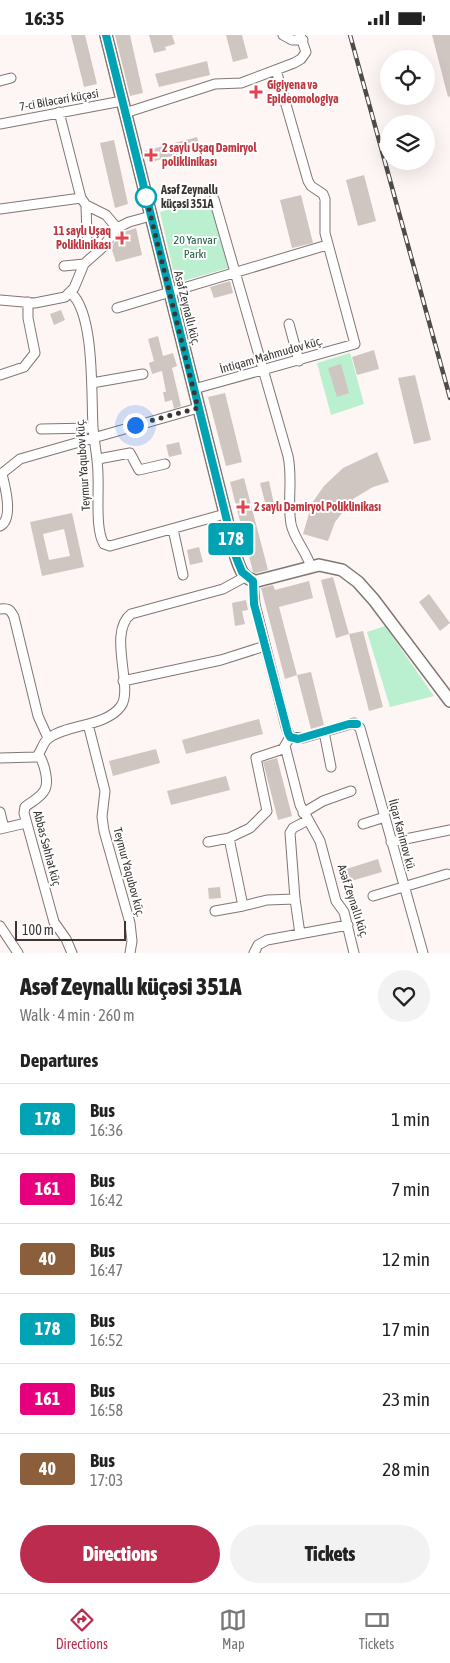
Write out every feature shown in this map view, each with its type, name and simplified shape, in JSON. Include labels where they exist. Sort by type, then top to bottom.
[{"type":"main road","name":"Asəf Zeynallı küç.","points":[[106,35],[236,557],[249,579]]},
{"type":"main road","points":[[249,579],[262,580],[311,567],[332,567],[342,571],[358,582],[374,600],[450,701]]},
{"type":"street","points":[[125,113],[215,84],[241,83],[301,59],[306,52],[302,38],[292,40],[283,35]]},
{"type":"street","points":[[117,308],[327,245],[324,227],[325,199],[323,193],[311,186],[308,181],[276,70]]},
{"type":"street","points":[[0,81],[11,79]]},
{"type":"street","name":"7-ci Biləcəri küçəsi","points":[[0,124],[122,101]]},
{"type":"street","points":[[59,112],[84,201],[87,236]]},
{"type":"street","points":[[214,199],[290,467],[290,516],[293,531],[308,557],[311,567]]},
{"type":"street","points":[[0,209],[84,201],[106,215],[117,228]]},
{"type":"street","points":[[0,300],[28,302],[58,299],[70,293],[84,264],[103,247],[117,228],[129,222],[151,216]]},
{"type":"street","name":"İntiqam Mahmudov küç.","points":[[194,389],[264,371],[355,344],[327,245]]},
{"type":"street","points":[[64,265],[84,264]]},
{"type":"street","name":"Teymur Yaqubov küç.","points":[[70,293],[77,301],[86,327],[92,383],[94,433],[98,459],[99,529],[104,544],[116,544],[225,515]]},
{"type":"street","points":[[0,375],[24,367],[35,353],[28,318],[28,302]]},
{"type":"street","points":[[289,324],[299,361]]},
{"type":"street","points":[[92,383],[143,374]]},
{"type":"street","points":[[0,526],[6,521],[7,513],[7,502],[1,474],[20,459],[94,433],[198,408]]},
{"type":"street","points":[[41,429],[94,433]]},
{"type":"street","points":[[98,459],[130,453],[139,470],[165,464]]},
{"type":"street","points":[[173,529],[183,575]]},
{"type":"street","points":[[0,757],[31,758],[39,755],[48,738],[88,724],[120,708],[124,699],[121,635],[123,625],[128,616],[142,609],[223,589],[249,579]]},
{"type":"street","name":"Asəf Zeynallı küç.","points":[[249,579],[290,737]]},
{"type":"street","points":[[0,609],[11,610],[14,617],[38,716],[48,738]]},
{"type":"street","points":[[123,681],[221,660],[265,646]]},
{"type":"street","name":"Teymur Yaqubov küç.","points":[[88,724],[105,791],[102,817],[104,831],[132,933],[130,953]]},
{"type":"street","name":"İlqar Kərimov kü.","points":[[324,732],[349,724],[357,724],[362,734],[422,953]]},
{"type":"street","points":[[208,843],[229,838],[250,828],[267,811],[256,758],[278,751],[285,746],[290,737],[298,739],[324,732],[331,767]]},
{"type":"street","name":"Asəf Zeynallı küç.","points":[[285,746],[306,817],[317,835],[336,901],[344,912],[354,953]]},
{"type":"street","name":"Abbas Səhhət küç","points":[[39,755],[44,766],[46,786],[41,795],[25,807],[26,823],[54,922],[66,939],[72,953]]},
{"type":"street","points":[[300,934],[295,899],[290,833],[293,828],[323,801],[351,791]]},
{"type":"street","points":[[0,812],[2,829],[26,823]]},
{"type":"street","points":[[363,824],[385,817]]},
{"type":"street","points":[[391,842],[450,830]]},
{"type":"street","points":[[229,838],[243,906]]},
{"type":"street","points":[[374,896],[448,875]]},
{"type":"street","points":[[216,911],[267,900],[295,899]]},
{"type":"street","points":[[254,953],[260,942],[348,925]]},
{"type":"street","points":[[0,926],[18,953]]},
{"type":"green space","name":"20 Yanvar Parkı","points":[[209,198],[228,268],[176,283],[160,212]]},
{"type":"green space","points":[[350,353],[364,404],[331,415],[317,363]]},
{"type":"green space","points":[[385,626],[434,696],[390,707],[367,632]]},
{"type":"building","points":[[71,35],[85,35],[97,84],[84,87]]},
{"type":"building","points":[[115,35],[130,35],[143,93],[130,96]]},
{"type":"building","points":[[149,35],[172,35],[175,44],[165,47],[166,50],[154,53]]},
{"type":"building","points":[[226,35],[242,35],[248,58],[233,62]]},
{"type":"building","points":[[432,35],[450,35],[450,96],[448,97]]},
{"type":"building","points":[[207,61],[210,75],[159,87],[155,74]]},
{"type":"building","points":[[197,137],[200,148],[148,163],[145,151]]},
{"type":"building","points":[[114,140],[128,204],[115,208],[100,143]]},
{"type":"building","points":[[364,175],[376,221],[358,226],[346,180]]},
{"type":"building","points":[[301,195],[313,243],[292,248],[280,200]]},
{"type":"building","points":[[136,228],[142,255],[116,262],[111,247],[121,233]]},
{"type":"building","points":[[230,281],[233,293],[214,298],[210,287]]},
{"type":"building","points":[[61,310],[65,320],[54,325],[50,314]]},
{"type":"building","points":[[158,336],[163,356],[173,353],[177,366],[172,368],[181,406],[174,409],[172,400],[165,402],[163,392],[166,392],[162,371],[152,374],[149,363],[154,361],[148,339]]},
{"type":"building","points":[[374,350],[379,369],[357,375],[352,357]]},
{"type":"building","points":[[341,364],[349,393],[337,397],[328,368]]},
{"type":"building","points":[[415,375],[431,440],[414,444],[398,378]]},
{"type":"building","points":[[225,393],[242,462],[226,466],[208,397]]},
{"type":"building","points":[[179,442],[182,454],[169,457],[166,445]]},
{"type":"building","points":[[377,452],[389,482],[373,487],[353,499],[335,522],[328,541],[303,534],[312,503],[324,486],[343,468]]},
{"type":"building","points":[[244,478],[268,570],[256,573],[253,572],[230,482]]},
{"type":"building","points":[[269,481],[274,504],[266,506],[260,483]]},
{"type":"building","points":[[72,513],[84,567],[42,576],[30,522]],"holes":[[[64,529],[70,556],[49,560],[43,534]]]},
{"type":"building","points":[[199,547],[203,562],[190,565],[187,550]]},
{"type":"building","points":[[333,577],[349,634],[336,638],[321,580]]},
{"type":"building","points":[[309,581],[313,598],[279,607],[297,675],[285,679],[261,588],[273,585],[275,590]]},
{"type":"building","points":[[429,594],[450,623],[440,631],[419,602]]},
{"type":"building","points":[[246,600],[248,610],[242,611],[245,624],[235,626],[232,603]]},
{"type":"building","points":[[363,631],[383,707],[369,711],[349,634]]},
{"type":"building","points":[[311,672],[324,725],[311,729],[297,675]]},
{"type":"building","points":[[259,719],[263,734],[186,754],[182,740]]},
{"type":"building","points":[[156,749],[160,763],[113,776],[109,761]]},
{"type":"building","points":[[277,758],[292,816],[278,820],[263,762]]},
{"type":"building","points":[[226,776],[230,790],[171,805],[167,791]]},
{"type":"building","points":[[378,859],[382,872],[344,883],[340,871]]},
{"type":"building","points":[[220,887],[221,898],[209,899],[208,888]]},
{"type":"railway","points":[[350,35],[450,398]]},
{"type":"bus line","name":"178","points":[[106,35],[236,557],[245,577],[253,581],[254,604],[288,733],[290,737],[298,739],[349,724],[357,724]]},
{"type":"place","name":"Gigiyena və Epideomologiya","points":[[256,92]]},
{"type":"place","name":"2 saylı Uşaq Dəmiryol poliklinikası","points":[[151,155]]},
{"type":"place","name":"Asəf Zeynallı küçəsi 351A","points":[[146,197]]},
{"type":"place","name":"11 saylı Uşaq Poliklinikası","points":[[122,238]]},
{"type":"place","name":"2 saylı Dəmiryol Poliklinikası","points":[[243,507]]},
{"type":"route","points":[[135,425],[198,408],[146,197]]}]
